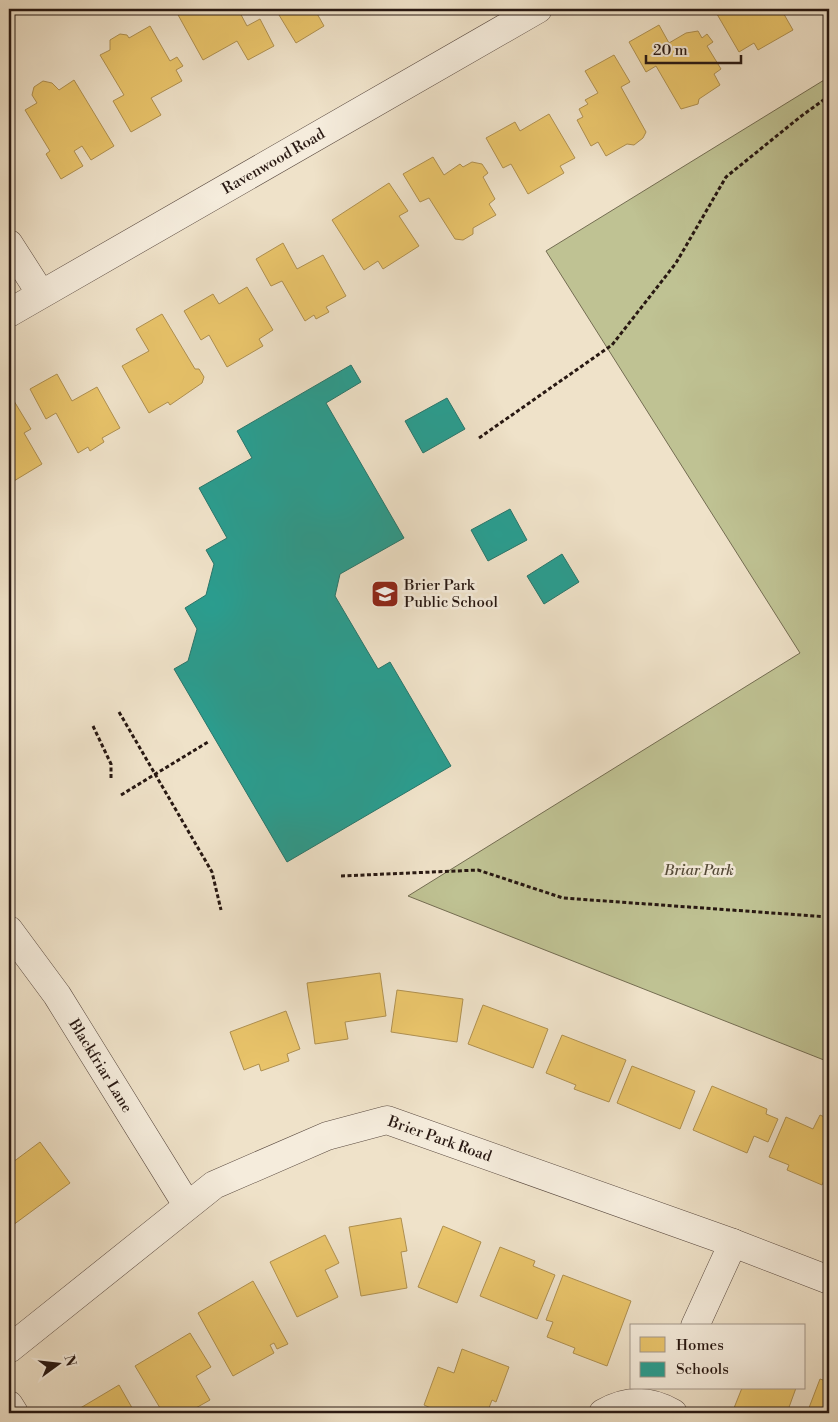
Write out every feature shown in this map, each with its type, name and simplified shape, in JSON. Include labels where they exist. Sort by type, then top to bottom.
[{"type":"street","name":"Ravenwood Road","points":[[9,313],[538,9]]},
{"type":"street","points":[[9,244],[41,294]]},
{"type":"street","name":"Blackfriar Lane","points":[[9,930],[57,995],[187,1205]]},
{"type":"street","name":"Brier Park Road","points":[[9,1349],[214,1185],[327,1136],[387,1120],[734,1243],[829,1280]]},
{"type":"street","points":[[696,1324],[734,1243]]},
{"type":"street","points":[[603,1413],[621,1404],[666,1402]]},
{"type":"street","points":[[9,1405],[14,1413]]},
{"type":"path","points":[[479,438],[612,345],[676,264],[726,177],[829,96]]},
{"type":"path","points":[[119,712],[212,872],[221,910]]},
{"type":"path","points":[[93,726],[111,764],[111,780]]},
{"type":"path","points":[[121,795],[208,742]]},
{"type":"path","points":[[341,876],[478,870],[563,898],[829,917]]},
{"type":"green space","name":"Briar Park","points":[[829,77],[829,1062],[408,896],[800,653],[546,251]]},
{"type":"building: Homes","points":[[184,9],[238,9],[247,26],[260,19],[274,46],[248,60],[237,41],[203,60],[177,13]]},
{"type":"building: Homes","points":[[288,9],[317,9],[315,10],[324,26],[296,43],[279,15]]},
{"type":"building: Homes","points":[[714,9],[781,9],[793,30],[758,50],[754,43],[739,52]]},
{"type":"building: Homes","points":[[659,25],[669,43],[686,33],[698,31],[702,38],[707,34],[713,42],[707,46],[721,69],[714,74],[720,85],[699,99],[698,104],[681,109],[656,66],[646,72],[629,42]]},
{"type":"building: Homes","points":[[150,26],[170,61],[177,57],[183,66],[176,70],[182,81],[151,98],[161,115],[131,132],[113,101],[124,95],[100,55],[110,50],[110,40],[120,34],[127,35],[129,38]]},
{"type":"building: Homes","points":[[614,55],[630,82],[621,87],[646,132],[643,138],[634,145],[627,144],[606,156],[598,142],[591,146],[577,120],[583,117],[579,109],[588,104],[585,100],[598,93],[585,71]]},
{"type":"building: Homes","points":[[74,80],[114,146],[91,160],[82,146],[74,151],[83,166],[61,179],[46,154],[50,151],[25,110],[37,103],[32,95],[34,87],[43,81],[52,83],[59,90]]},
{"type":"building: Homes","points":[[549,114],[575,158],[560,166],[564,173],[528,194],[511,164],[503,168],[486,138],[515,122],[520,131]]},
{"type":"building: Homes","points":[[433,157],[444,175],[460,164],[463,167],[472,162],[482,164],[488,173],[483,177],[495,199],[489,204],[496,215],[473,228],[473,234],[463,240],[455,239],[429,198],[420,202],[403,174]]},
{"type":"building: Homes","points":[[389,183],[408,211],[399,216],[419,246],[383,269],[378,261],[364,270],[332,220]]},
{"type":"building: Homes","points":[[283,243],[297,269],[323,255],[346,296],[326,307],[329,312],[316,319],[314,315],[305,321],[282,281],[271,286],[256,259]]},
{"type":"building: Homes","points":[[247,287],[273,330],[259,339],[263,346],[227,367],[209,335],[201,340],[184,311],[213,294],[219,304]]},
{"type":"building: Homes","points":[[162,314],[195,369],[199,369],[204,377],[202,383],[170,405],[168,402],[149,413],[122,366],[149,351],[136,329]]},
{"type":"building: Homes","points":[[57,374],[72,401],[97,387],[120,428],[102,438],[104,442],[90,451],[88,447],[78,453],[56,413],[46,419],[30,389]]},
{"type":"building: Homes","points":[[14,401],[31,429],[24,433],[42,464],[9,484],[9,404]]},
{"type":"building: Homes","points":[[380,973],[386,1016],[345,1022],[348,1039],[315,1044],[307,983]]},
{"type":"building: Homes","points":[[397,990],[463,999],[457,1042],[391,1032]]},
{"type":"building: Homes","points":[[483,1005],[548,1029],[533,1068],[468,1044]]},
{"type":"building: Homes","points":[[286,1011],[300,1049],[287,1054],[289,1061],[261,1071],[259,1064],[244,1070],[230,1032]]},
{"type":"building: Homes","points":[[562,1035],[626,1060],[609,1102],[574,1089],[576,1085],[546,1073]]},
{"type":"building: Homes","points":[[632,1066],[695,1091],[680,1129],[617,1103]]},
{"type":"building: Homes","points":[[712,1086],[767,1109],[766,1114],[778,1119],[768,1142],[754,1136],[747,1153],[693,1130]]},
{"type":"building: Homes","points":[[820,1115],[829,1119],[829,1175],[827,1174],[822,1185],[787,1170],[789,1165],[769,1157],[786,1117],[813,1129]]},
{"type":"building: Homes","points":[[40,1142],[70,1183],[9,1228],[9,1165]]},
{"type":"building: Homes","points":[[401,1218],[407,1251],[401,1252],[407,1288],[361,1296],[349,1227]]},
{"type":"building: Homes","points":[[443,1226],[481,1242],[457,1303],[418,1287]]},
{"type":"building: Homes","points":[[325,1235],[339,1263],[325,1270],[338,1297],[297,1317],[270,1262]]},
{"type":"building: Homes","points":[[500,1247],[535,1261],[533,1266],[555,1275],[537,1319],[480,1296]]},
{"type":"building: Homes","points":[[563,1275],[631,1301],[607,1366],[573,1353],[575,1348],[547,1337],[553,1322],[546,1320]]},
{"type":"building: Homes","points":[[253,1281],[288,1344],[277,1349],[274,1343],[270,1345],[274,1353],[233,1376],[198,1313]]},
{"type":"building: Homes","points":[[190,1333],[211,1367],[196,1376],[210,1400],[187,1413],[163,1413],[135,1366]]},
{"type":"building: Homes","points":[[462,1349],[509,1367],[496,1402],[492,1400],[487,1413],[440,1413],[424,1405],[438,1367],[454,1373]]},
{"type":"building: Homes","points":[[820,1379],[829,1382],[829,1413],[807,1413]]},
{"type":"building: Homes","points":[[119,1385],[135,1413],[78,1413],[77,1410]]},
{"type":"building: Homes","points":[[741,1390],[795,1390],[788,1410],[792,1413],[732,1413]]},
{"type":"building: Schools","points":[[351,365],[361,382],[326,403],[404,538],[340,574],[335,596],[378,669],[390,662],[451,766],[287,862],[174,669],[188,661],[197,629],[185,608],[206,595],[214,564],[206,550],[227,538],[199,488],[252,458],[237,431]]},
{"type":"building: Schools","points":[[447,398],[465,429],[423,453],[405,421]]},
{"type":"building: Schools","points":[[510,509],[527,540],[488,561],[471,530]]},
{"type":"building: Schools","points":[[562,554],[579,582],[544,604],[527,576]]},
{"type":"place","name":"Brier Park Public School","points":[[385,594]]}]
